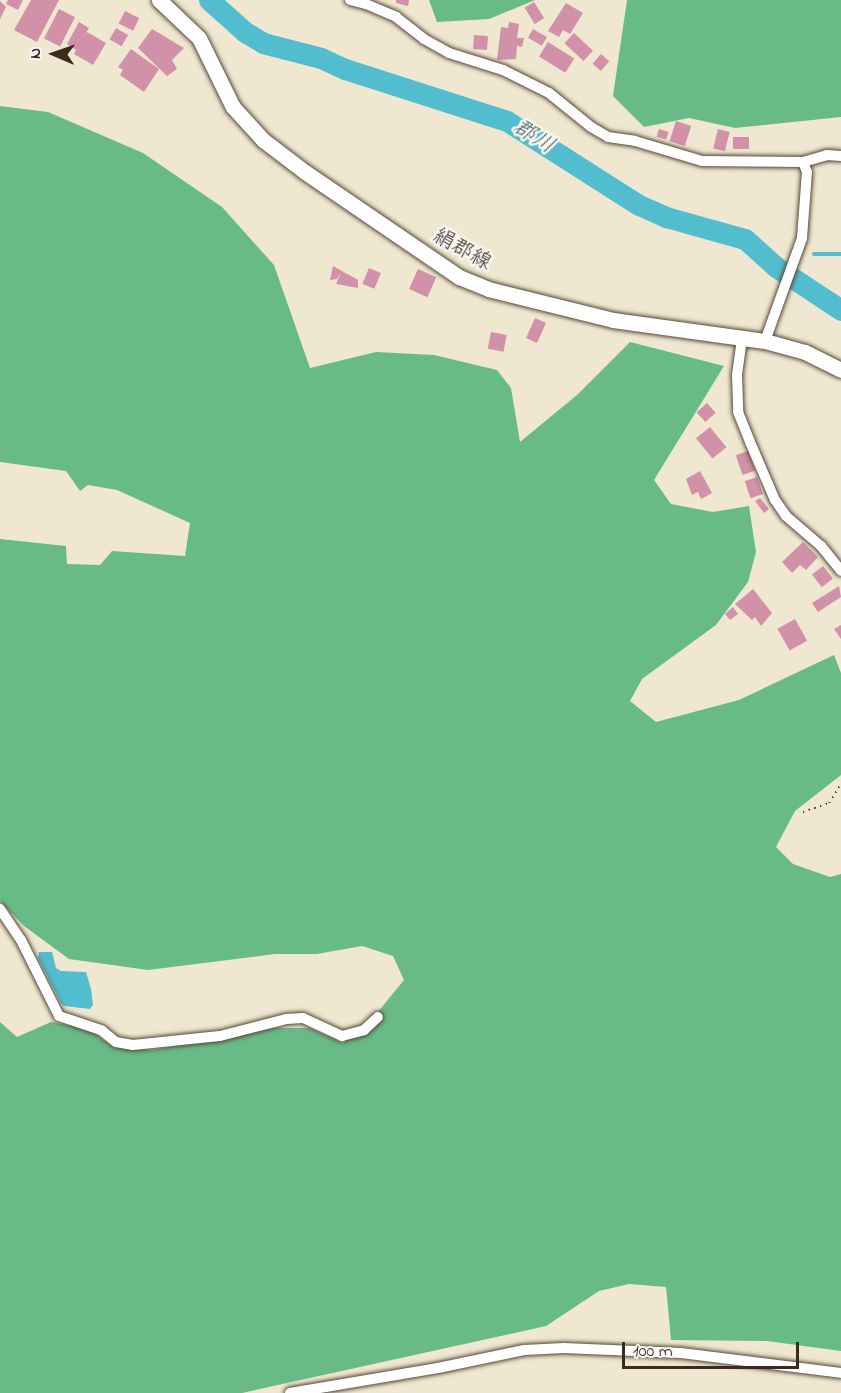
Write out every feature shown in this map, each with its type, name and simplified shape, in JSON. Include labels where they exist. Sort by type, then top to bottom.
[{"type":"main road","name":"絹郡線","points":[[159,0],[199,38],[233,107],[263,140],[305,172],[459,277],[488,289],[613,320],[765,341],[805,352],[841,370]]},
{"type":"street","points":[[350,0],[396,17],[424,39],[450,53],[503,70],[549,93],[591,128],[608,137],[636,141],[702,160],[803,162],[827,155],[841,156]]},
{"type":"street","points":[[765,341],[802,238],[807,172],[803,162]]},
{"type":"street","points":[[742,339],[737,375],[738,412],[750,442],[776,500],[786,516],[821,546],[841,571]]},
{"type":"street","points":[[0,909],[21,940],[59,1016],[101,1030],[116,1042],[133,1045],[220,1036],[286,1019],[303,1018],[342,1036],[364,1030],[378,1017]]},
{"type":"street","points":[[290,1393],[438,1368],[524,1350],[564,1348],[681,1353],[841,1373]]},
{"type":"path","points":[[803,812],[829,803],[841,784]]},
{"type":"green space","points":[[429,0],[535,0],[489,19],[437,22]]},
{"type":"green space","points":[[627,0],[841,0],[841,117],[735,128],[689,118],[644,127],[613,96]]},
{"type":"green space","points":[[0,106],[48,112],[143,153],[222,207],[274,265],[310,368],[376,352],[434,355],[497,370],[511,388],[520,442],[577,395],[630,342],[724,366],[654,480],[671,504],[713,512],[749,506],[756,552],[748,582],[716,625],[642,679],[630,701],[656,722],[739,700],[834,655],[841,673],[841,775],[795,811],[776,847],[793,864],[830,877],[841,874],[841,1351],[767,1341],[671,1340],[666,1287],[629,1284],[599,1291],[546,1326],[242,1393],[0,1393],[0,1022],[17,1037],[51,1022],[88,1029],[113,1047],[153,1050],[275,1028],[309,1028],[343,1043],[377,1013],[404,980],[393,956],[362,946],[317,954],[275,954],[148,970],[69,959],[24,926],[0,901],[0,539],[66,546],[67,564],[100,565],[112,551],[185,556],[190,523],[117,490],[88,485],[80,491],[66,471],[0,462]]},
{"type":"water","points":[[39,952],[52,952],[56,968],[61,971],[86,972],[93,1005],[90,1009],[64,1006],[61,1003],[38,958]]},
{"type":"building","points":[[8,0],[23,0],[18,10],[6,4]]},
{"type":"building","points":[[31,0],[59,0],[37,42],[14,30]]},
{"type":"building","points":[[396,0],[409,0],[408,6],[396,3]]},
{"type":"building","points":[[0,1],[6,7],[0,19]]},
{"type":"building","points":[[534,2],[544,18],[535,24],[525,8]]},
{"type":"building","points":[[566,3],[583,13],[570,34],[563,30],[559,37],[548,31]]},
{"type":"building","points":[[59,9],[75,17],[60,47],[44,38]]},
{"type":"building","points":[[125,11],[139,18],[133,31],[119,23]]},
{"type":"building","points":[[79,22],[89,28],[83,38],[87,32],[106,43],[93,65],[74,54],[76,50],[67,44]]},
{"type":"building","points":[[509,22],[519,24],[517,38],[524,38],[522,47],[517,46],[516,59],[497,60],[501,27],[508,28]]},
{"type":"building","points":[[116,28],[128,35],[122,46],[110,39]]},
{"type":"building","points":[[152,29],[184,48],[172,60],[177,69],[167,76],[138,48]]},
{"type":"building","points":[[533,29],[547,37],[542,46],[528,38]]},
{"type":"building","points":[[574,33],[593,51],[583,61],[564,43]]},
{"type":"building","points":[[474,35],[488,36],[487,50],[473,49]]},
{"type":"building","points":[[548,42],[574,58],[565,73],[539,56]]},
{"type":"building","points":[[131,49],[159,69],[144,92],[120,75],[123,70],[118,67]]},
{"type":"building","points":[[601,54],[609,61],[601,71],[592,64]]},
{"type":"building","points":[[676,121],[691,126],[685,146],[670,141]]},
{"type":"building","points":[[659,129],[669,132],[666,140],[657,137]]},
{"type":"building","points":[[718,129],[730,132],[725,151],[713,148]]},
{"type":"building","points":[[733,137],[749,137],[749,149],[733,149]]},
{"type":"building","points":[[333,266],[358,280],[358,288],[336,284],[341,272],[337,279],[330,280]]},
{"type":"building","points":[[369,268],[381,273],[374,289],[362,284]]},
{"type":"building","points":[[418,269],[436,277],[427,297],[409,289]]},
{"type":"building","points":[[535,318],[546,323],[537,343],[526,338]]},
{"type":"building","points":[[491,332],[507,335],[503,352],[488,349]]},
{"type":"building","points":[[707,403],[716,413],[705,422],[697,412]]},
{"type":"building","points":[[710,427],[726,447],[712,459],[696,438]]},
{"type":"building","points":[[748,451],[755,471],[743,475],[736,455]]},
{"type":"building","points":[[700,471],[712,493],[701,499],[698,492],[692,495],[686,479]]},
{"type":"building","points":[[757,477],[763,494],[751,498],[745,481]]},
{"type":"building","points":[[760,498],[769,509],[764,513],[755,501]]},
{"type":"building","points":[[803,542],[818,557],[806,570],[800,565],[792,573],[782,562]]},
{"type":"building","points":[[823,566],[833,579],[822,587],[812,575]]},
{"type":"building","points":[[839,586],[841,597],[818,612],[812,603]]},
{"type":"building","points":[[753,589],[772,613],[761,626],[755,617],[752,620],[735,604]]},
{"type":"building","points":[[733,607],[738,614],[730,620],[725,614]]},
{"type":"building","points":[[795,619],[807,641],[790,651],[778,629]]},
{"type":"building","points":[[841,625],[841,639],[834,629]]},
{"type":"waterway","name":"郡川","points":[[209,0],[245,32],[263,43],[321,58],[345,69],[507,121],[639,205],[666,217],[745,239],[776,267],[841,310]]},
{"type":"waterway","points":[[814,254],[841,254]]}]
